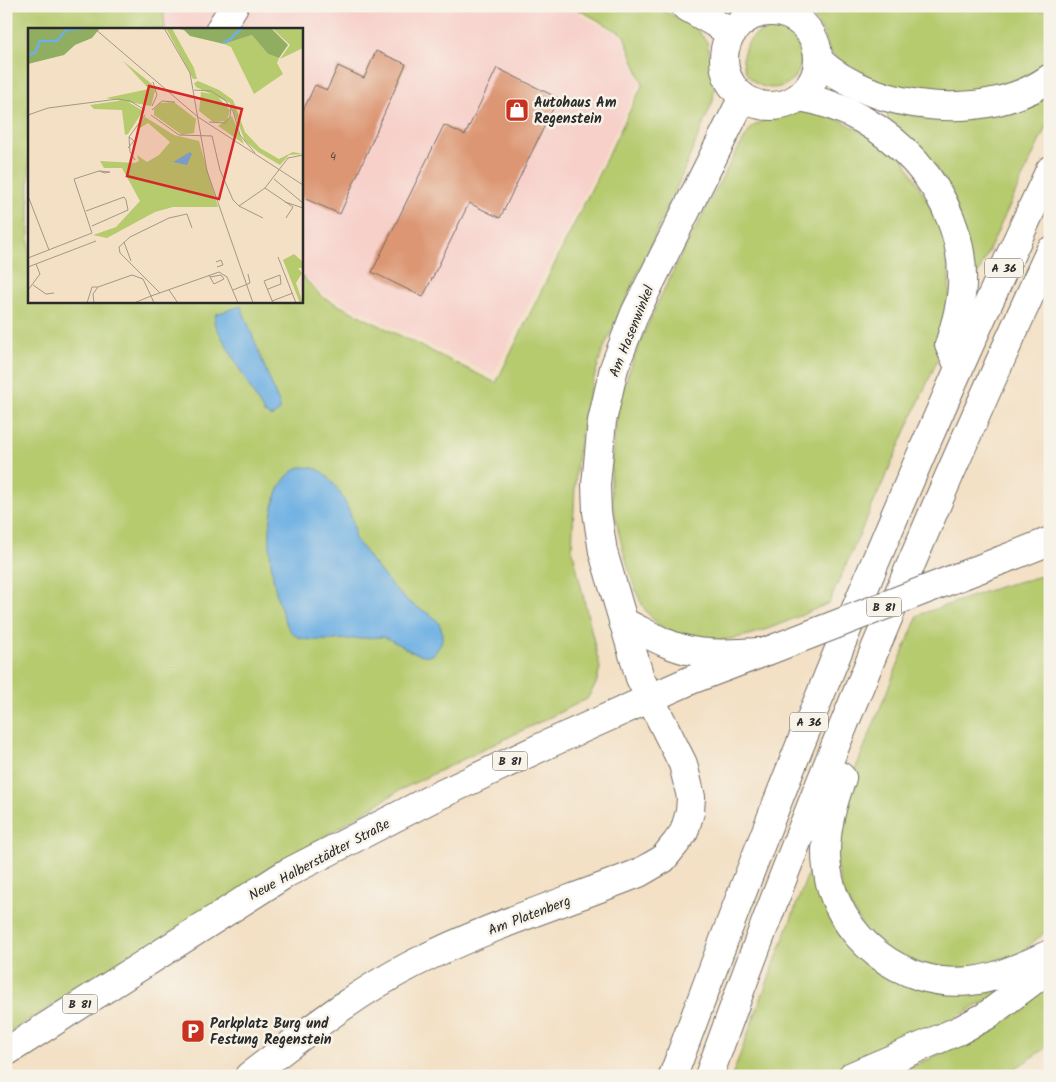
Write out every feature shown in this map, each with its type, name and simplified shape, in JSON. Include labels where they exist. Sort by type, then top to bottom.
[{"type":"main road","points":[[221,28],[234,6]]},
{"type":"main road","points":[[685,6],[732,34]]},
{"type":"main road","points":[[784,10],[806,28],[814,40],[818,60],[813,81],[799,97],[786,104],[771,106],[756,104],[743,97],[734,88],[726,70],[725,51],[732,34],[746,20],[757,14],[784,10]]},
{"type":"main road","points":[[818,60],[830,71],[868,91],[911,101],[953,107],[987,104],[1016,96],[1050,78]]},
{"type":"main road","name":"Am Hasenwinkel","points":[[650,698],[623,622],[603,552],[597,512],[597,458],[607,392],[635,313],[743,97]]},
{"type":"main road","points":[[799,97],[833,105],[886,135],[921,167],[941,198],[951,218],[961,260],[962,284],[960,307],[949,345],[959,367]]},
{"type":"main road","name":"A 36","points":[[673,1076],[802,737],[853,612],[959,367],[1050,170]]},
{"type":"main road","name":"A 36","points":[[709,1076],[832,755],[948,478],[1050,251]]},
{"type":"main road","name":"B 81","points":[[650,698],[719,668],[1050,542]]},
{"type":"main road","points":[[623,622],[674,646],[691,651],[716,654],[765,652]]},
{"type":"main road","name":"Neue Halberstädter Straße","points":[[6,1052],[287,873],[448,791],[650,698]]},
{"type":"main road","name":"Am Platenberg","points":[[250,1076],[346,1004],[412,965],[459,942],[639,873],[663,859],[684,832],[690,812],[691,797],[683,764],[670,734],[650,698]]},
{"type":"main road","points":[[832,755],[842,778],[828,823],[827,867],[838,906],[848,924],[869,947],[901,969],[920,976],[954,982],[989,978],[1050,956]]},
{"type":"main road","points":[[852,1076],[960,1030],[986,1016],[1034,980],[1050,956]]},
{"type":"shaded area","points":[[151,6],[582,6],[578,14],[621,36],[640,83],[493,375],[321,292],[302,275],[302,28],[127,28]]},
{"type":"green space","points":[[6,6],[163,6],[165,28],[28,28],[28,302],[302,302],[302,276],[322,297],[496,383],[643,84],[623,34],[572,6],[653,6],[694,26],[707,42],[715,80],[713,101],[677,187],[602,352],[586,404],[576,468],[572,548],[600,668],[596,684],[587,699],[400,790],[6,1034]]},
{"type":"green space","points":[[812,6],[1021,6],[1022,9],[1044,11],[1050,6],[1050,61],[1024,78],[982,93],[943,95],[900,89],[858,77],[830,52],[824,34],[815,20]]},
{"type":"green space","points":[[766,30],[778,30],[793,38],[801,53],[801,65],[793,80],[778,88],[766,88],[751,80],[743,65],[743,53],[751,38]]},
{"type":"green space","points":[[1050,90],[1050,118],[978,274],[973,273],[951,189],[920,147],[886,123],[889,108]]},
{"type":"green space","points":[[804,111],[843,121],[904,159],[947,237],[951,316],[937,361],[829,603],[755,633],[716,641],[696,640],[678,636],[665,629],[653,619],[641,602],[629,570],[619,533],[611,488],[613,449],[620,403],[634,358],[662,294],[721,179],[745,137],[752,127],[764,120]]},
{"type":"green space","points":[[1050,574],[1050,928],[1019,954],[977,968],[937,968],[891,954],[861,924],[843,892],[834,856],[842,802],[918,615],[1002,586]]},
{"type":"green space","points":[[809,871],[817,873],[833,923],[842,939],[871,968],[888,979],[906,985],[998,985],[1000,993],[921,1037],[873,1056],[834,1076],[732,1076]]},
{"type":"green space","points":[[1050,983],[1050,1045],[1016,1068],[1000,1076],[891,1076],[995,1029],[1030,1002]]},
{"type":"water","points":[[241,306],[280,406],[280,411],[272,417],[264,413],[214,323],[216,314]]},
{"type":"water","points":[[300,467],[319,470],[326,475],[349,510],[354,537],[373,562],[401,595],[439,623],[442,639],[440,646],[433,655],[413,652],[383,637],[312,640],[302,639],[290,631],[276,594],[270,554],[270,532],[272,511],[277,492],[287,477]]},
{"type":"building","points":[[376,51],[406,64],[340,214],[302,197],[302,113],[315,85],[327,90],[338,66],[364,78]]},
{"type":"building","points":[[497,68],[558,98],[500,218],[469,203],[423,297],[372,272],[444,125],[465,135]]},
{"type":"place","name":"Autohaus Am Regenstein","points":[[517,110]]},
{"type":"place","name":"Parkplatz Burg und Festung Regenstein","points":[[193,1031]]}]
